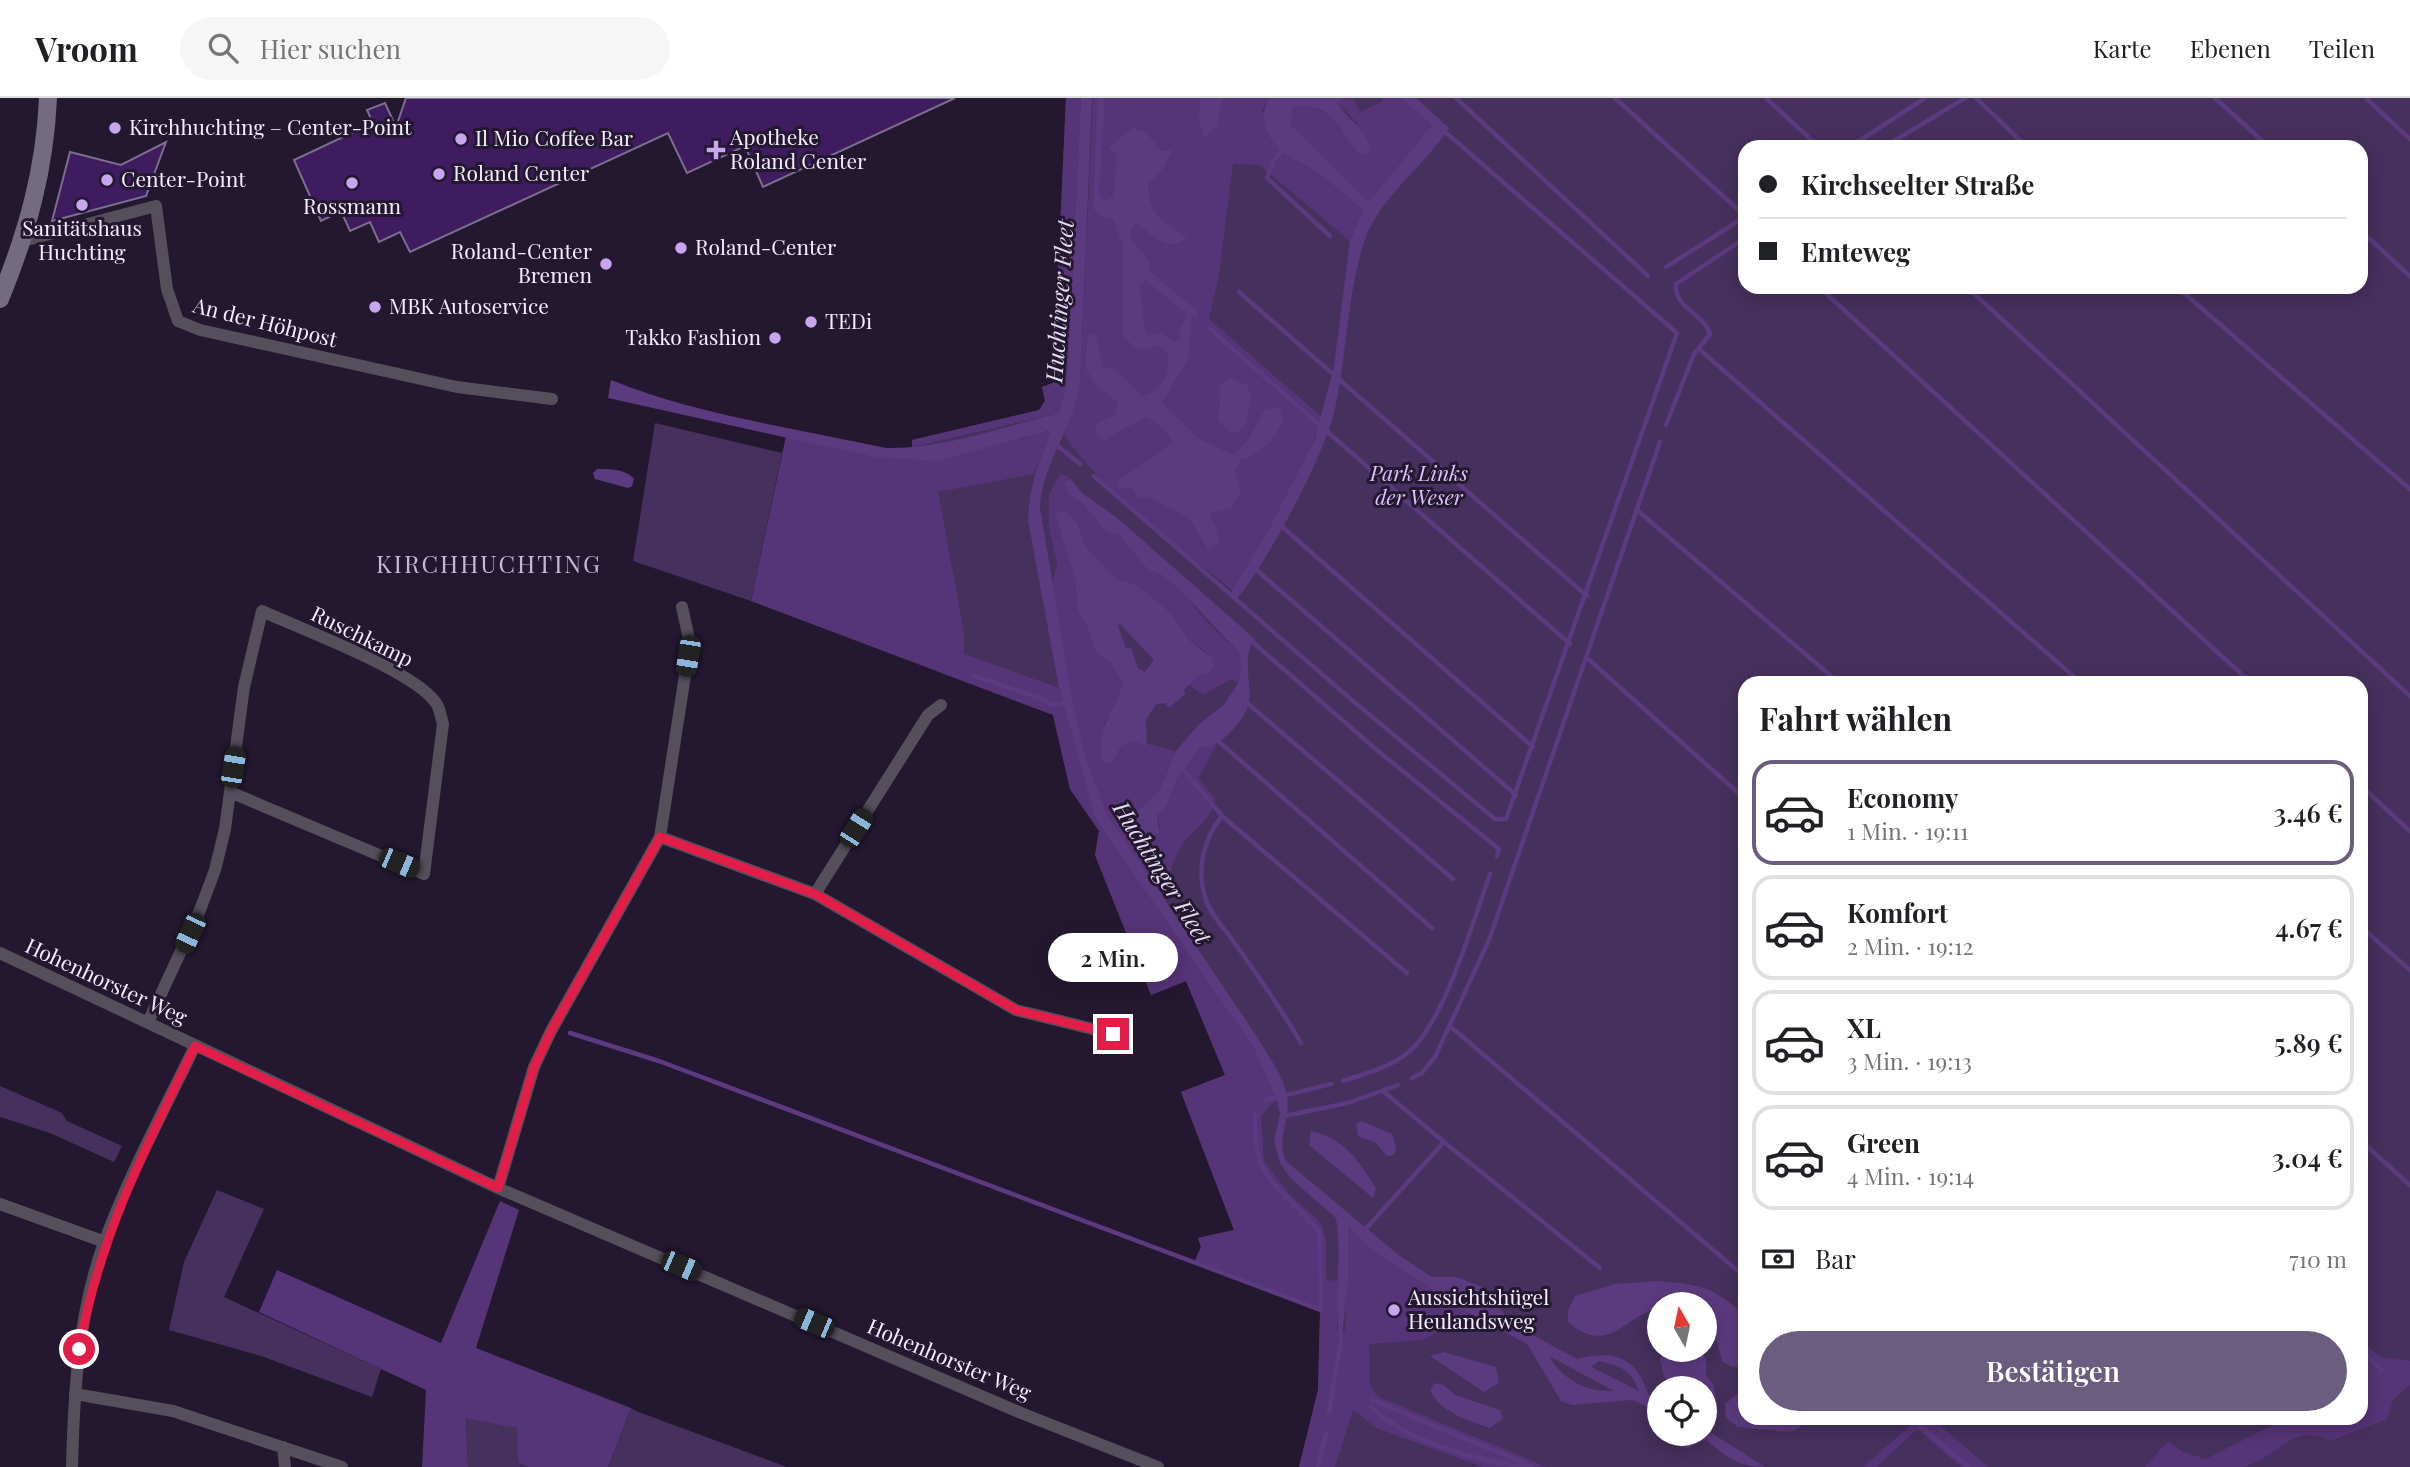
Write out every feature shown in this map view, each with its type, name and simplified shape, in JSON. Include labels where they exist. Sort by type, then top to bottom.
[{"type":"main road","points":[[0,299],[23,241],[40,177],[48,98]]},
{"type":"street","name":"An der Höhpost","points":[[23,241],[156,206],[167,289],[178,321],[201,330],[457,387],[552,399]]},
{"type":"street","points":[[498,1188],[534,1067],[551,1031],[660,837],[690,643],[682,607]]},
{"type":"street","name":"Ruschkamp","points":[[262,611],[393,671],[437,703],[443,724],[424,874],[230,792],[244,687],[262,611]]},
{"type":"street","points":[[815,894],[928,715],[941,705]]},
{"type":"street","points":[[148,1022],[201,910],[215,870],[230,792]]},
{"type":"street","points":[[660,837],[815,894],[1016,1010],[1113,1034]]},
{"type":"street","name":"Hohenhorster Weg","points":[[0,953],[498,1188],[1021,1413],[1158,1467]]},
{"type":"street","points":[[72,1467],[75,1394],[85,1314],[105,1242],[141,1157],[195,1046]]},
{"type":"street","points":[[0,1204],[105,1242]]},
{"type":"street","points":[[75,1394],[173,1411],[342,1467]]},
{"type":"street","points":[[283,1447],[285,1467]]},
{"type":"green space","name":"Park Links der Weser","points":[[1066,98],[2410,98],[2410,1467],[1299,1467],[1318,1390],[1320,1312],[1194,1263],[1201,1247],[1198,1238],[1234,1230],[1181,1092],[1225,1075],[1186,981],[1151,995],[1095,855],[1099,831],[1070,789],[1053,715],[936,671],[913,483],[912,440],[1039,410],[1045,401],[1042,387],[1053,383]]},
{"type":"green space","points":[[655,423],[782,453],[751,601],[633,561]]},
{"type":"green space","points":[[0,1086],[62,1113],[67,1121],[122,1146],[114,1162],[50,1133],[0,1117]]},
{"type":"green space","points":[[217,1190],[264,1209],[224,1297],[381,1369],[372,1397],[261,1356],[169,1330],[184,1262]]},
{"type":"green space","points":[[631,1408],[636,1411],[787,1467],[608,1467]]},
{"type":"green space","points":[[466,1419],[518,1428],[518,1463],[528,1467],[468,1467]]},
{"type":"shaded area","points":[[1066,98],[1081,98],[1067,384],[1059,413],[912,447],[912,440],[1039,410],[1045,401],[1042,387],[1053,383]]},
{"type":"shaded area","points":[[1081,98],[1092,98],[1080,385],[1071,416],[1046,476],[1040,508],[1072,699],[1085,753],[1106,813],[1256,1035],[1278,1072],[1285,1087],[1288,1104],[1282,1144],[1286,1161],[1396,1253],[1432,1277],[1456,1277],[1480,1286],[1514,1325],[1577,1359],[1603,1355],[1623,1359],[1644,1383],[1647,1407],[1632,1400],[1572,1405],[1561,1401],[1527,1344],[1464,1310],[1372,1250],[1348,1226],[1348,1281],[1341,1346],[1337,1314],[1336,1218],[1290,1178],[1280,1163],[1274,1141],[1280,1114],[1277,1101],[1253,1047],[1095,818],[1059,688],[1028,520],[1035,476],[1050,434],[1047,431],[937,461],[873,457],[608,398],[611,380],[712,412],[886,448],[929,445],[1059,413],[1067,384]],"holes":[[[1549,1356],[1614,1391],[1594,1389],[1577,1383],[1562,1372]],[[1599,1361],[1629,1374],[1639,1391],[1591,1367]]]},
{"type":"shaded area","points":[[1093,98],[1269,98],[1262,111],[1290,158],[1313,169],[1363,210],[1350,241],[1259,165],[1233,164],[1219,275],[1209,319],[1322,417],[1294,484],[1232,590],[1121,498],[1081,457],[1064,435],[1080,385]]},
{"type":"shaded area","points":[[1098,98],[1105,98],[1099,194],[1105,201],[1113,197],[1117,155],[1108,147],[1133,128],[1147,133],[1161,151],[1172,150],[1165,166],[1148,185],[1149,196],[1154,212],[1187,237],[1174,244],[1167,243],[1135,223],[1129,235],[1150,263],[1149,270],[1198,312],[1197,318],[1192,317],[1188,359],[1162,403],[1199,439],[1233,455],[1248,440],[1265,409],[1279,408],[1284,420],[1267,445],[1240,460],[1235,470],[1241,491],[1232,507],[1209,514],[1218,532],[1219,543],[1208,549],[1188,517],[1148,497],[1139,498],[1132,488],[1120,488],[1116,482],[1173,443],[1163,428],[1146,417],[1104,440],[1097,438],[1095,424],[1115,415],[1118,402],[1097,387],[1085,367],[1088,336],[1093,333],[1097,337],[1103,368],[1115,369],[1141,396],[1159,386],[1166,373],[1168,359],[1167,352],[1158,345],[1138,348],[1123,335],[1123,246],[1113,219],[1100,217],[1093,208]],"holes":[[[1146,280],[1187,315],[1178,333],[1182,338],[1174,342],[1162,333],[1148,335],[1145,331],[1140,286]]]},
{"type":"shaded area","points":[[1200,98],[1222,98],[1218,126],[1204,138],[1199,120]]},
{"type":"shaded area","points":[[1269,98],[1344,98],[1337,102],[1369,142],[1371,149],[1366,155],[1358,153],[1332,118],[1314,107],[1293,107],[1291,125],[1369,202],[1432,125],[1401,98],[1416,98],[1449,128],[1391,196],[1371,226],[1358,262],[1339,388],[1329,429],[1320,453],[1278,537],[1235,601],[1230,598],[1232,590],[1267,533],[1315,439],[1334,366],[1350,241],[1363,210],[1312,169],[1276,146],[1264,123],[1265,106]]},
{"type":"shaded area","points":[[1344,98],[1353,99],[1360,112],[1383,101],[1382,98],[1401,98],[1432,125],[1369,203],[1291,125],[1293,107],[1306,103],[1332,117],[1342,130],[1357,123],[1337,102]]},
{"type":"shaded area","points":[[1230,378],[1247,385],[1251,398],[1245,428],[1232,434],[1217,419],[1220,409],[1219,386]]},
{"type":"shaded area","points":[[1041,430],[1050,434],[1034,474],[938,492],[964,632],[964,654],[1059,688],[1095,818],[1253,1047],[1277,1101],[1270,1105],[1261,1117],[1264,1161],[1289,1194],[1321,1223],[1326,1240],[1326,1280],[1339,1281],[1337,1330],[1345,1332],[1348,1226],[1372,1250],[1470,1313],[1423,1340],[1369,1344],[1370,1386],[1379,1397],[1547,1467],[1483,1467],[1376,1428],[1353,1410],[1335,1467],[1299,1467],[1318,1390],[1320,1312],[1194,1263],[1201,1247],[1198,1238],[1234,1230],[1181,1092],[1225,1075],[1186,981],[1151,995],[1095,855],[1099,831],[1070,789],[1053,715],[751,601],[786,436],[873,457],[1024,438]]},
{"type":"shaded area","points":[[597,469],[627,473],[634,479],[632,486],[628,488],[595,479],[593,473]]},
{"type":"shaded area","points":[[1061,473],[1071,479],[1066,480],[1077,501],[1084,505],[1105,531],[1120,536],[1148,570],[1162,575],[1186,596],[1206,621],[1240,654],[1238,683],[1231,679],[1203,695],[1189,685],[1199,674],[1206,652],[1190,641],[1170,612],[1135,584],[1116,579],[1086,547],[1078,524],[1055,515],[1075,578],[1078,612],[1096,653],[1110,662],[1124,683],[1117,705],[1103,724],[1121,746],[1134,740],[1176,751],[1159,791],[1135,813],[1160,827],[1157,815],[1166,805],[1177,779],[1200,746],[1203,748],[1217,744],[1198,778],[1215,799],[1213,806],[1208,817],[1177,854],[1169,879],[1166,904],[1106,813],[1085,753],[1072,699],[1052,585],[1057,564],[1049,528],[1049,494]]},
{"type":"shaded area","points":[[1071,479],[1082,493],[1116,517],[1255,639],[1249,653],[1250,695],[1247,710],[1230,733],[1214,744],[1200,747],[1177,779],[1166,806],[1157,815],[1159,834],[1136,838],[1132,825],[1135,813],[1159,791],[1176,751],[1199,724],[1224,705],[1238,683],[1240,654],[1186,596],[1162,575],[1148,570],[1120,536],[1105,531],[1084,505],[1069,494],[1064,482]]},
{"type":"shaded area","points":[[1063,510],[1078,524],[1086,547],[1116,579],[1135,584],[1170,612],[1190,641],[1212,658],[1214,666],[1209,673],[1199,675],[1184,690],[1185,694],[1169,708],[1165,703],[1156,704],[1146,720],[1147,746],[1134,741],[1121,746],[1111,764],[1102,761],[1102,737],[1123,683],[1110,662],[1096,653],[1078,612],[1075,578],[1055,515]],"holes":[[[1120,624],[1154,660],[1145,672],[1138,668],[1131,648],[1126,648],[1118,626]]]},
{"type":"shaded area","points":[[1361,1121],[1392,1134],[1396,1147],[1394,1155],[1387,1156],[1376,1143],[1358,1136],[1356,1124]]},
{"type":"shaded area","points":[[1311,1131],[1333,1140],[1350,1152],[1376,1188],[1373,1198],[1309,1145]]},
{"type":"shaded area","points":[[500,1201],[519,1210],[476,1348],[631,1408],[608,1467],[528,1467],[518,1463],[517,1428],[466,1419],[468,1467],[422,1467],[426,1390],[259,1312],[277,1270],[441,1343]]},
{"type":"shaded area","points":[[1657,1281],[1696,1286],[1714,1292],[1647,1292],[1647,1312],[1607,1335],[1595,1336],[1568,1322],[1568,1311],[1575,1296],[1615,1284]]},
{"type":"shaded area","points":[[1717,1294],[1738,1310],[1738,1367],[1732,1367],[1723,1362],[1717,1342]]},
{"type":"shaded area","points":[[2368,1346],[2380,1357],[2410,1361],[2410,1385],[2393,1400],[2387,1419],[2330,1441],[2317,1436],[2295,1438],[2255,1463],[2243,1467],[2145,1467],[2168,1441],[2183,1452],[2206,1459],[2272,1425],[2368,1425]]},
{"type":"shaded area","points":[[1443,1352],[1496,1367],[1499,1383],[1484,1392],[1430,1356]]},
{"type":"shaded area","points":[[1661,1362],[1706,1362],[1706,1376],[1664,1376]]},
{"type":"shaded area","points":[[1434,1383],[1444,1385],[1455,1395],[1500,1410],[1503,1418],[1490,1428],[1456,1415],[1435,1399],[1430,1391]]},
{"type":"shaded area","points":[[1738,1394],[1738,1425],[1802,1425],[1791,1432],[1738,1427],[1726,1418],[1725,1404]]},
{"type":"shaded area","points":[[1911,1425],[1940,1425],[1988,1467],[1961,1467],[1917,1429],[1877,1467],[1863,1467]]},
{"type":"shaded area","points":[[1717,1437],[1765,1467],[1739,1463],[1714,1446],[1717,1446]]},
{"type":"building","name":"Roland Center","points":[[406,98],[955,98],[763,187],[745,146],[687,173],[668,133],[410,252],[400,232],[379,242],[370,222],[350,231],[341,211],[321,221],[294,160],[373,123],[367,110],[385,103],[396,127]]},
{"type":"building","name":"Center-Point","points":[[166,142],[146,196],[52,221],[70,152],[121,165]]},
{"type":"waterway","points":[[1456,98],[1648,276]]},
{"type":"waterway","points":[[1615,98],[1738,210]]},
{"type":"waterway","points":[[1766,98],[1811,140]]},
{"type":"waterway","points":[[1861,140],[1925,98]]},
{"type":"waterway","points":[[1896,140],[1965,98]]},
{"type":"waterway","points":[[1976,98],[2020,140]]},
{"type":"waterway","points":[[2215,98],[2261,140]]},
{"type":"waterway","points":[[2366,98],[2410,139]]},
{"type":"waterway","points":[[1094,476],[1353,701],[1495,819],[1506,819],[1677,333],[1443,130]]},
{"type":"waterway","points":[[1284,147],[1274,160],[1267,178],[1330,236]]},
{"type":"waterway","points":[[1666,267],[1738,221]]},
{"type":"waterway","points":[[2368,237],[2410,276]]},
{"type":"waterway","points":[[1666,425],[1694,354],[1710,334],[1702,321],[1684,305],[1676,284],[1738,243]]},
{"type":"waterway","points":[[1239,292],[1587,596]]},
{"type":"waterway","points":[[1827,294],[2243,676]]},
{"type":"waterway","points":[[1975,294],[2410,696]]},
{"type":"waterway","points":[[2185,294],[2410,489]]},
{"type":"waterway","points":[[1209,328],[1570,644]]},
{"type":"waterway","points":[[1699,349],[2073,676]]},
{"type":"waterway","points":[[1412,1078],[1422,1073],[1435,1057],[1489,940],[1660,442]]},
{"type":"waterway","points":[[1054,443],[1080,464]]},
{"type":"waterway","points":[[1637,510],[1831,676]]},
{"type":"waterway","points":[[1279,524],[1533,747]]},
{"type":"waterway","points":[[1253,567],[1516,795]]},
{"type":"waterway","points":[[1249,639],[1378,751],[1499,849],[1497,856]]},
{"type":"waterway","points":[[1587,658],[1738,793]]},
{"type":"waterway","points":[[974,676],[1043,699],[1051,705],[1068,702]]},
{"type":"waterway","points":[[1246,702],[1453,879]]},
{"type":"waterway","points":[[1217,740],[1432,928]]},
{"type":"waterway","points":[[1180,766],[1222,816],[1407,973]]},
{"type":"waterway","points":[[2368,792],[2410,831]]},
{"type":"waterway","name":"Huchtinger Fleet","points":[[1222,816],[1210,835],[1203,856],[1203,889],[1208,906],[1301,1043]]},
{"type":"waterway","points":[[1343,1081],[1400,1059],[1415,1046],[1439,1010],[1449,988],[1490,874]]},
{"type":"waterway","points":[[2368,933],[2410,970]]},
{"type":"waterway","points":[[1451,1027],[1738,1271]]},
{"type":"waterway","points":[[570,1033],[659,1061],[1321,1310],[1320,1233],[1264,1170],[1255,1138],[1255,1115]]},
{"type":"waterway","points":[[1266,1100],[1331,1084]]},
{"type":"waterway","points":[[1284,1116],[1348,1103],[1398,1085]]},
{"type":"waterway","points":[[1383,1091],[1444,1142]]},
{"type":"waterway","points":[[1363,1232],[1444,1142],[1600,1268]]},
{"type":"waterway","points":[[2368,1147],[2410,1185]]},
{"type":"waterway","points":[[1329,1412],[1341,1340]]},
{"type":"waterway","points":[[2368,1357],[2382,1370]]},
{"type":"waterway","points":[[1372,1400],[1526,1464]]},
{"type":"waterway","points":[[1371,1407],[1404,1430],[1447,1449],[1492,1461],[1532,1467]]},
{"type":"waterway","points":[[1919,1425],[1968,1467]]},
{"type":"waterway","points":[[1318,1467],[1326,1433]]},
{"type":"place","name":"Kirchhuchting – Center-Point","points":[[115,128]]},
{"type":"place","name":"Il Mio Coffee Bar","points":[[461,139]]},
{"type":"place","name":"Apotheke Roland Center","points":[[716,150]]},
{"type":"place","name":"Roland Center","points":[[439,174]]},
{"type":"place","name":"Center-Point","points":[[107,180]]},
{"type":"place","name":"Rossmann","points":[[352,183]]},
{"type":"place","name":"Sanitätshaus Huchting","points":[[82,205]]},
{"type":"place","name":"Roland-Center","points":[[681,248]]},
{"type":"place","name":"Roland-Center Bremen","points":[[606,264]]},
{"type":"place","name":"MBK Autoservice","points":[[375,307]]},
{"type":"place","name":"TEDi","points":[[811,322]]},
{"type":"place","name":"Takko Fashion","points":[[775,338]]},
{"type":"place","name":"Aussichtshügel Heulandsweg","points":[[1394,1310]]},
{"type":"district","name":"KIRCHHUCHTING","points":[[489,565]]},
{"type":"route","points":[[79,1349],[85,1314],[105,1242],[141,1157],[195,1046],[498,1188],[534,1067],[551,1031],[624,906],[660,837],[815,894],[1016,1010],[1062,1024],[1113,1034]]}]
